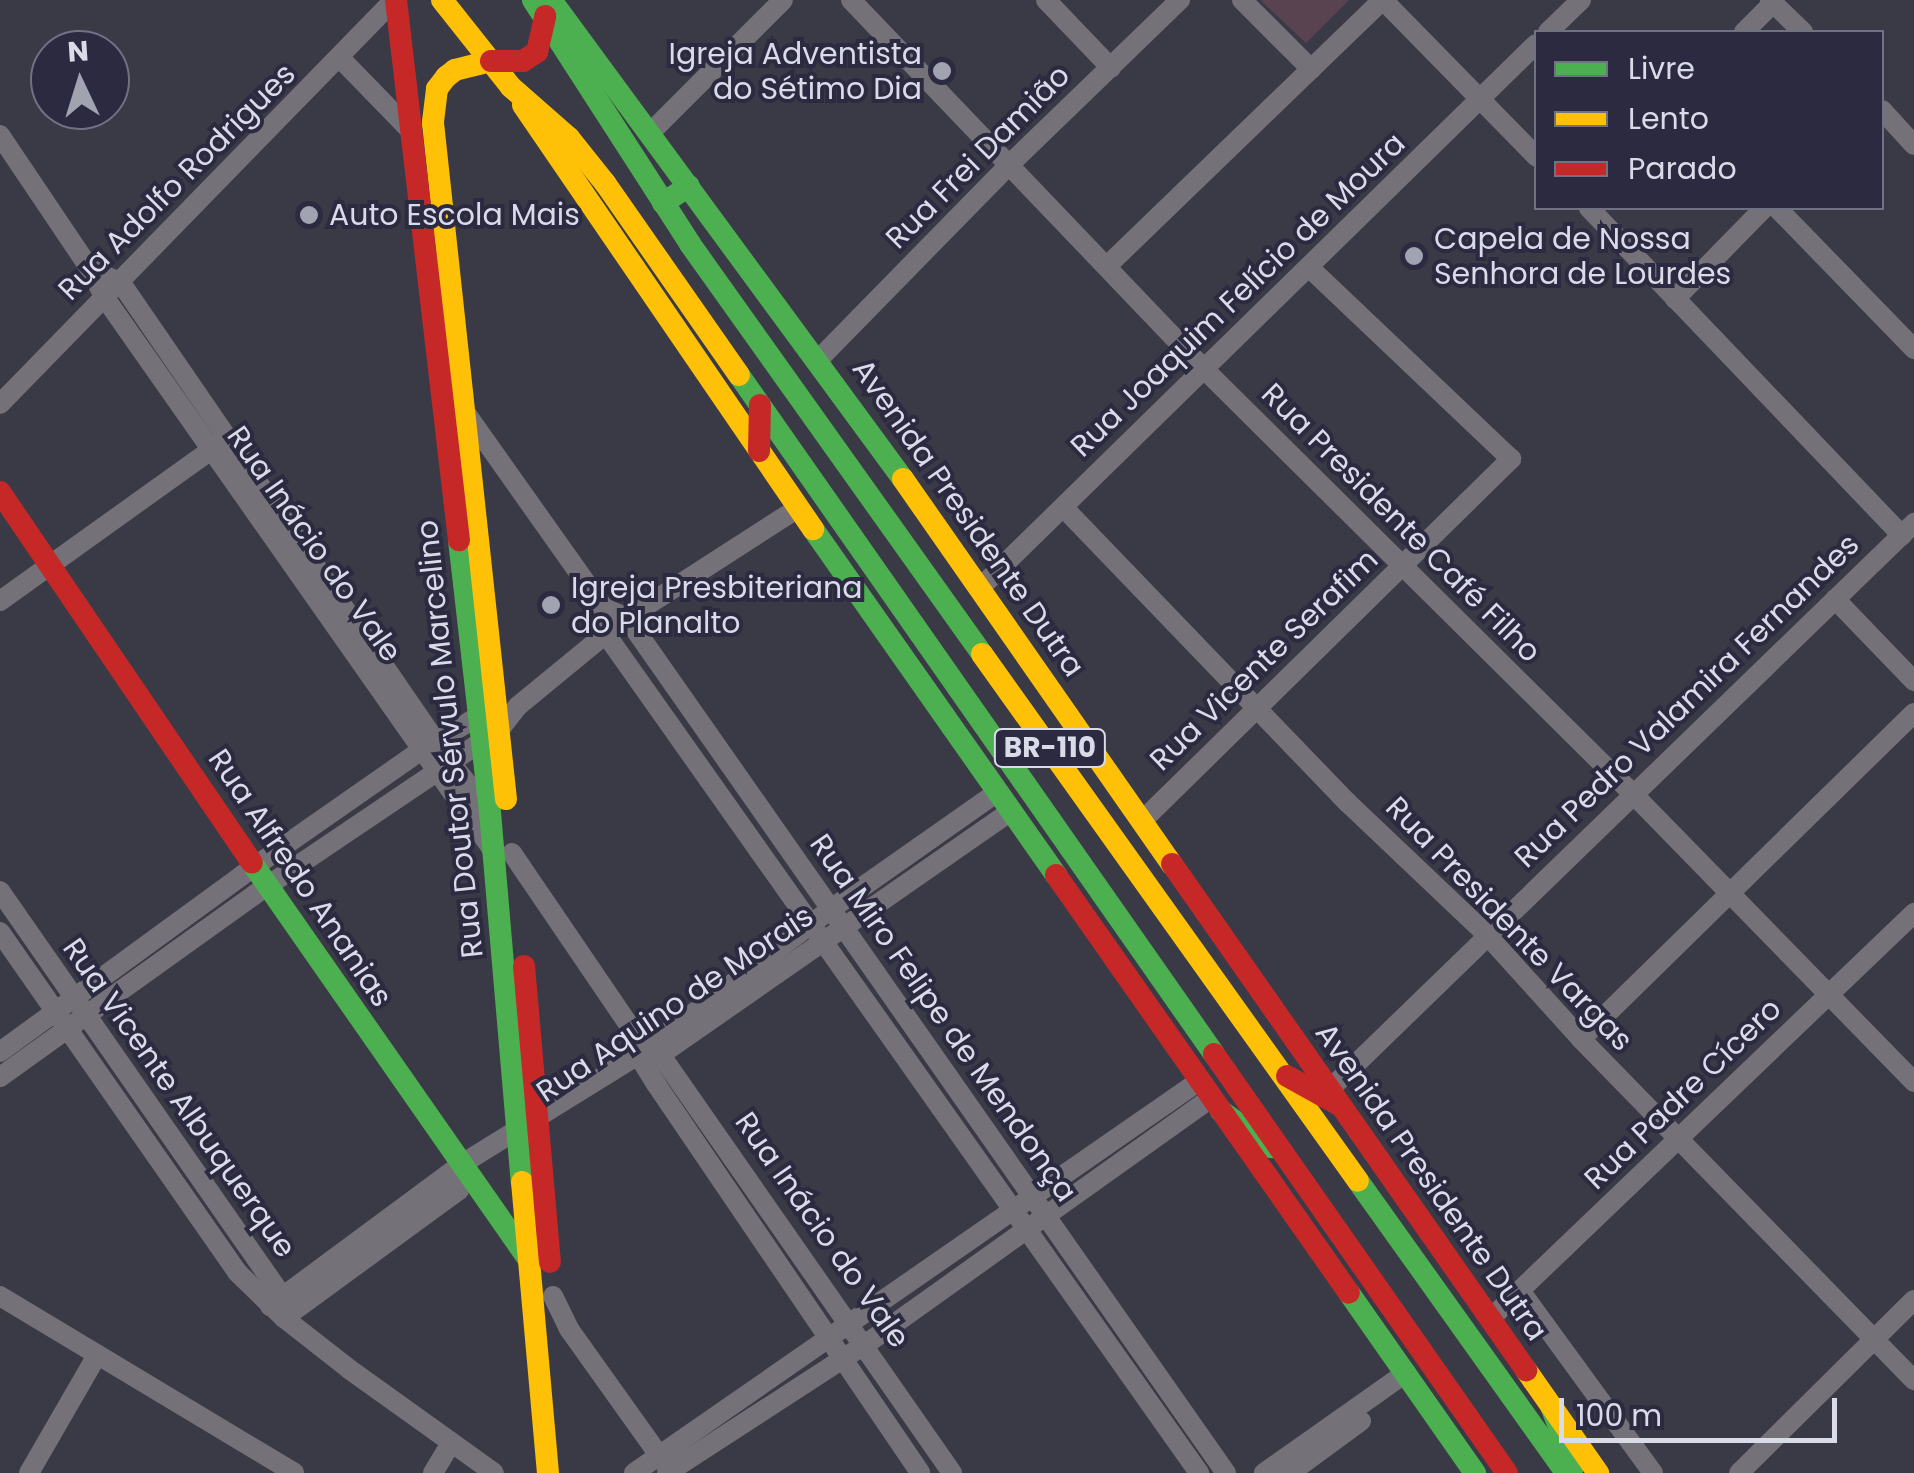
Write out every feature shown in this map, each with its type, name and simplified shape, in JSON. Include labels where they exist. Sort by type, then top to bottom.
[{"type":"main road","name":"Rua Doutor Sérvulo Marcelino","points":[[395,0],[495,719],[490,812],[502,852]]},
{"type":"main road","name":"BR-110","points":[[442,0],[511,87],[569,138],[605,183],[1507,1473]]},
{"type":"main road","name":"Rua Doutor Sérvulo Marcelino","points":[[543,5],[537,52],[524,61],[492,62],[455,70],[437,89],[434,104],[495,719],[502,852],[553,1308],[566,1473]]},
{"type":"main road","name":"Avenida Presidente Dutra","points":[[543,5],[650,134],[819,359],[1598,1473]]},
{"type":"main road","name":"Avenida Presidente Dutra","points":[[543,5],[663,203],[1566,1473]]},
{"type":"main road","points":[[511,87],[798,508],[1474,1473]]},
{"type":"main road","points":[[663,203],[689,186]]},
{"type":"main road","points":[[759,450],[760,405]]},
{"type":"main road","name":"Rua Alfredo Ananias","points":[[0,492],[43,572],[456,1176],[553,1308]]},
{"type":"main road","name":"Rua Alfredo Ananias","points":[[0,525],[43,572]]},
{"type":"main road","points":[[1278,1071],[1335,1098]]},
{"type":"main road","points":[[1210,1097],[1289,1160]]},
{"type":"main road","name":"Rua Doutor Sérvulo Marcelino","points":[[532,1265],[533,1126]]},
{"type":"main road","name":"Rua Alfredo Ananias","points":[[456,1176],[532,1265],[553,1308]]},
{"type":"main road","name":"Rua Doutor Sérvulo Marcelino","points":[[548,1473],[553,1308]]},
{"type":"main road","points":[[1551,1406],[1577,1473]]},
{"type":"street","name":"Rua Adolfo Rodrigues","points":[[0,404],[122,284],[395,0]]},
{"type":"street","points":[[650,134],[783,0]]},
{"type":"street","name":"Rua Presidente Café Filho","points":[[851,0],[1206,370],[1634,795],[1914,1082]]},
{"type":"street","points":[[1046,0],[1110,68]]},
{"type":"street","name":"Rua Frei Damião","points":[[819,359],[1009,165],[1180,0]]},
{"type":"street","points":[[1242,0],[1311,69]]},
{"type":"street","points":[[1107,266],[1382,0],[1534,154]]},
{"type":"street","points":[[1550,30],[1579,1]]},
{"type":"street","points":[[1746,30],[1771,2],[1801,30]]},
{"type":"street","name":"Rua Joaquim Felício de Moura","points":[[980,588],[1534,46]]},
{"type":"street","points":[[341,59],[411,131]]},
{"type":"street","points":[[1884,112],[1914,145]]},
{"type":"street","name":"Rua Inácio do Vale","points":[[0,135],[90,269],[104,298],[220,443]]},
{"type":"street","points":[[1591,210],[1675,300],[1908,529]]},
{"type":"street","points":[[1675,300],[1762,210]]},
{"type":"street","points":[[1779,210],[1914,349]]},
{"type":"street","name":"Rua Vicente Serafim","points":[[1143,820],[1511,459],[1310,268]]},
{"type":"street","name":"Rua Inácio do Vale","points":[[90,269],[122,284],[220,443],[443,768],[650,1055],[850,1320],[952,1473]]},
{"type":"street","points":[[464,411],[604,608],[627,618]]},
{"type":"street","points":[[0,601],[220,443]]},
{"type":"street","points":[[0,1052],[73,999],[255,881],[443,768],[495,719],[605,634],[798,508]]},
{"type":"street","name":"Rua Presidente Vargas","points":[[1064,508],[1258,709],[1488,936],[1581,1039],[1914,1380]]},
{"type":"street","name":"Rua Pedro Valamira Fernandes","points":[[1335,1098],[1488,936],[1908,529]]},
{"type":"street","points":[[1835,600],[1914,681]]},
{"type":"street","points":[[604,608],[605,634]]},
{"type":"street","name":"Rua Miro Felipe de Mendonça","points":[[627,618],[1226,1473]]},
{"type":"street","name":"Rua Miro Felipe de Mendonça","points":[[605,634],[1199,1473]]},
{"type":"street","points":[[1581,1039],[1914,713]]},
{"type":"street","points":[[0,1077],[86,1017],[428,746],[495,719]]},
{"type":"street","points":[[679,739],[700,726]]},
{"type":"street","name":"Rua Inácio do Vale","points":[[443,768],[490,812]]},
{"type":"street","name":"Rua Aquino de Morais","points":[[282,1308],[456,1176],[650,1055],[836,917],[1003,802]]},
{"type":"street","name":"Rua Vicente Albuquerque","points":[[0,892],[210,1196],[282,1308]]},
{"type":"street","name":"Rua Padre Cícero","points":[[1492,1318],[1914,913]]},
{"type":"street","name":"Rua Vicente Albuquerque","points":[[0,932],[236,1272],[450,1445],[494,1473]]},
{"type":"street","name":"Rua Inácio do Vale","points":[[650,1055],[826,1337],[920,1473]]},
{"type":"street","points":[[665,1466],[826,1337],[1011,1210],[1210,1097]]},
{"type":"street","points":[[634,1473],[665,1466],[866,1344],[1210,1097]]},
{"type":"street","points":[[191,1207],[210,1196]]},
{"type":"street","points":[[918,1273],[933,1296]]},
{"type":"street","name":"Avenida Presidente Dutra","points":[[1522,1292],[1653,1473]]},
{"type":"street","points":[[0,1296],[294,1473]]},
{"type":"street","points":[[1740,1473],[1914,1300]]},
{"type":"street","points":[[553,1308],[665,1466]]},
{"type":"street","points":[[29,1473],[97,1356]]},
{"type":"street","points":[[1264,1473],[1409,1379]]},
{"type":"street","points":[[1290,1473],[1409,1379]]},
{"type":"street","points":[[434,1473],[450,1445]]},
{"type":"shaded area","points":[[1260,0],[1349,0],[1306,43]]},
{"type":"traffic: fast","points":[[533,0],[690,244],[982,654]]},
{"type":"traffic: fast","points":[[551,0],[903,479]]},
{"type":"traffic: fast","points":[[663,203],[689,186]]},
{"type":"traffic: fast","points":[[739,375],[1214,1054]]},
{"type":"traffic: fast","points":[[813,529],[1056,875]]},
{"type":"traffic: fast","points":[[459,540],[490,812],[522,1182]]},
{"type":"traffic: fast","points":[[252,863],[530,1261]]},
{"type":"traffic: fast","points":[[1221,1111],[1271,1147]]},
{"type":"traffic: fast","points":[[1358,1181],[1566,1473]]},
{"type":"traffic: fast","points":[[1349,1293],[1475,1473]]},
{"type":"traffic: fast","points":[[1551,1406],[1574,1466]]},
{"type":"traffic: slow","points":[[442,0],[511,87],[569,138],[605,183],[739,375]]},
{"type":"traffic: slow","points":[[491,61],[455,70],[446,77],[437,89],[433,123],[506,799]]},
{"type":"traffic: slow","points":[[523,105],[813,529]]},
{"type":"traffic: slow","points":[[903,479],[1172,864]]},
{"type":"traffic: slow","points":[[982,654],[1358,1181]]},
{"type":"traffic: slow","points":[[522,1182],[548,1473]]},
{"type":"traffic: slow","points":[[1526,1370],[1598,1473]]},
{"type":"traffic: jam","points":[[396,0],[459,540]]},
{"type":"traffic: jam","points":[[491,61],[523,61],[537,52],[545,16]]},
{"type":"traffic: jam","points":[[759,451],[760,405]]},
{"type":"traffic: jam","points":[[0,492],[252,863]]},
{"type":"traffic: jam","points":[[1172,864],[1526,1370]]},
{"type":"traffic: jam","points":[[1056,875],[1349,1293]]},
{"type":"traffic: jam","points":[[524,966],[550,1262]]},
{"type":"traffic: jam","points":[[1214,1054],[1507,1473]]},
{"type":"traffic: jam","points":[[1287,1076],[1341,1106]]},
{"type":"place","name":"Igreja Adventista do Sétimo Dia","points":[[942,71]]},
{"type":"place","name":"Auto Escola Mais","points":[[309,215]]},
{"type":"place","name":"Capela de Nossa Senhora de Lourdes","points":[[1414,256]]},
{"type":"place","name":"Igreja Presbiteriana do Planalto","points":[[551,605]]}]
